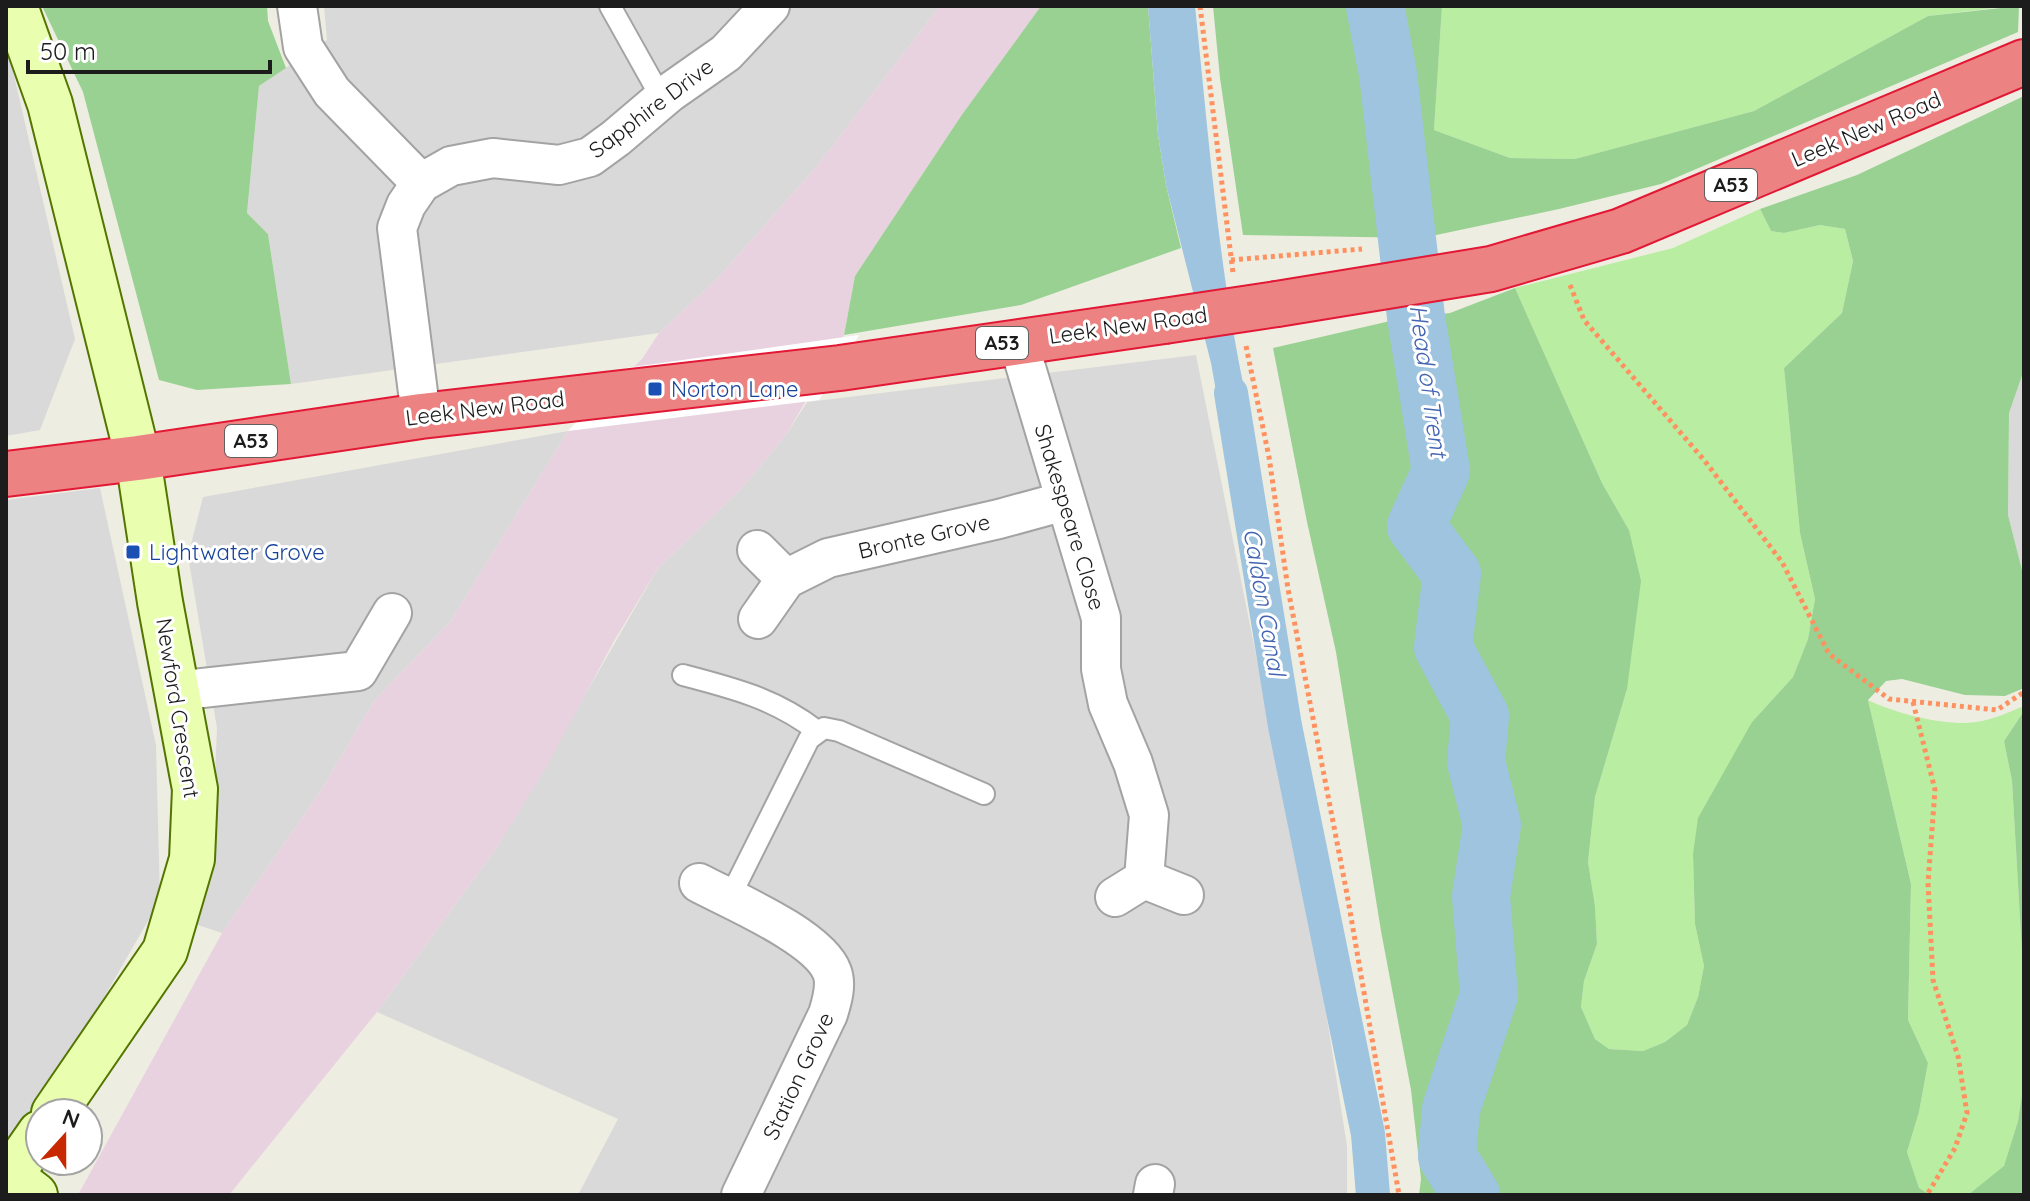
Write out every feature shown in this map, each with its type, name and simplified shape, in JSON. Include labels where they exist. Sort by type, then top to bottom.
[{"type":"highway","name":"Leek New Road","points":[[6,474],[138,458],[421,416],[840,368],[1164,321],[1277,304],[1400,270],[1491,269],[1621,231],[2024,62]]},
{"type":"street","points":[[15,6],[50,104],[138,458]]},
{"type":"street","points":[[297,6],[303,47],[332,92],[421,183],[406,205],[397,228],[421,416]]},
{"type":"street","name":"Sapphire Drive","points":[[421,183],[451,166],[493,158],[559,165],[590,157],[726,53],[770,6]]},
{"type":"street","name":"Shakespeare Close","points":[[1018,341],[1101,618],[1101,669],[1108,704],[1133,763],[1149,815],[1129,888],[1184,895]]},
{"type":"street","name":"Newford Crescent","points":[[65,1097],[165,951],[192,859],[195,789],[175,691],[138,458]]},
{"type":"street","name":"Bronte Grove","points":[[758,619],[786,579],[828,558],[1065,501]]},
{"type":"street","points":[[757,550],[786,579]]},
{"type":"street","points":[[175,691],[358,671],[392,613]]},
{"type":"street","name":"Station Grove","points":[[714,891],[810,943],[825,958],[834,975],[828,1014],[741,1195]]},
{"type":"lane","points":[[610,6],[662,99]]},
{"type":"lane","points":[[683,675],[764,698],[817,731]]},
{"type":"lane","points":[[714,891],[809,739],[824,728],[839,731],[984,794]]},
{"type":"path","points":[[1200,6],[1236,287]]},
{"type":"path","points":[[1556,250],[1584,320],[1704,460],[1782,562],[1829,654],[1889,699],[1997,710],[2024,692]]},
{"type":"path","points":[[1231,260],[1400,270]]},
{"type":"path","points":[[1245,342],[1269,457],[1288,589],[1347,894],[1399,1195]]},
{"type":"path","points":[[1913,702],[1935,790],[1928,883],[1933,980],[1958,1056],[1967,1113],[1955,1148],[1927,1195]]},
{"type":"shaded area","points":[[324,6],[940,6],[818,165],[716,280],[659,333],[291,384],[268,234],[247,213],[259,86],[327,40]]},
{"type":"shaded area","points":[[940,6],[1041,6],[961,116],[855,276],[844,335],[786,435],[743,487],[658,568],[614,641],[547,766],[498,846],[377,1012],[229,1195],[78,1195],[88,1177],[104,1177],[104,1148],[222,933],[322,789],[374,701],[450,622],[568,431],[642,359],[659,333],[716,280],[818,165]]},
{"type":"shaded area","points":[[6,41],[75,339],[40,430],[6,436]]},
{"type":"shaded area","points":[[1196,355],[1321,980],[1347,1146],[1347,1195],[578,1195],[618,1119],[377,1012],[498,846],[658,568],[743,487],[786,435],[807,402]]},
{"type":"shaded area","points":[[2024,370],[2024,578],[2008,515],[2009,413]]},
{"type":"shaded area","points":[[568,431],[450,622],[374,701],[322,789],[222,933],[195,924],[213,825],[217,728],[188,556],[203,497]]},
{"type":"shaded area","points":[[100,488],[156,745],[160,900],[76,1046],[40,1097],[24,1097],[24,1120],[6,1145],[6,500]]},
{"type":"green space","points":[[42,6],[267,6],[268,21],[286,68],[259,86],[247,213],[268,234],[291,384],[197,390],[159,380],[83,92]]},
{"type":"green space","points":[[1041,6],[1148,6],[1158,135],[1181,248],[1021,305],[844,335],[855,276],[961,116]]},
{"type":"green space","points":[[1213,6],[1442,6],[1434,130],[1510,158],[1575,159],[1754,111],[1928,16],[2019,6],[2018,32],[1661,184],[1422,238],[1243,235],[1220,78]]},
{"type":"green space","points":[[1442,6],[2011,6],[1928,16],[1754,111],[1575,159],[1510,158],[1434,130]]},
{"type":"green space","points":[[2024,96],[2024,370],[2009,413],[2008,515],[2024,578],[2024,688],[2005,696],[1965,695],[1902,679],[1886,681],[1868,700],[1911,884],[1908,1020],[1928,1063],[1919,1112],[1907,1152],[1919,1188],[1930,1195],[1419,1195],[1421,1179],[1411,1090],[1381,931],[1336,652],[1273,348],[1399,319],[1450,313],[1515,288],[1602,483],[1629,530],[1641,581],[1627,689],[1595,797],[1588,862],[1597,944],[1584,981],[1581,1007],[1595,1039],[1609,1049],[1643,1051],[1665,1042],[1687,1025],[1698,997],[1704,966],[1695,924],[1693,854],[1698,818],[1752,722],[1793,677],[1808,639],[1815,599],[1800,533],[1784,368],[1842,313],[1853,261],[1845,229],[1820,225],[1784,233],[1771,231],[1760,209],[1857,175]]},
{"type":"green space","points":[[1760,209],[1771,231],[1784,233],[1820,225],[1845,229],[1853,261],[1842,313],[1784,368],[1800,533],[1815,599],[1808,639],[1793,677],[1752,722],[1693,854],[1695,924],[1704,966],[1698,997],[1687,1025],[1665,1042],[1643,1051],[1609,1049],[1595,1039],[1581,1007],[1584,981],[1597,944],[1588,862],[1595,797],[1627,689],[1629,530],[1602,483],[1515,288],[1673,248]]},
{"type":"green space","points":[[1868,700],[1915,716],[1964,723],[1987,720],[2024,706],[2024,711],[2004,741],[2012,781],[2024,987],[2024,1081],[2018,1121],[2004,1167],[1968,1195],[1930,1195],[1919,1189],[1907,1152],[1919,1112],[1928,1063],[1908,1020],[1911,884]]},
{"type":"green space","points":[[2024,711],[2024,987],[2012,781],[2004,741]]},
{"type":"green space","points":[[2024,1081],[2024,1195],[1968,1195],[2004,1166],[2018,1121]]},
{"type":"water","points":[[1148,6],[1195,6],[1224,274],[1254,432],[1226,446],[1211,363],[1166,185],[1158,135]]},
{"type":"pier","points":[[859,335],[819,400],[568,431],[626,368]]},
{"type":"waterway","name":"Head of Trent","points":[[1375,6],[1388,74],[1416,317],[1441,471],[1416,526],[1452,574],[1443,647],[1480,716],[1476,762],[1492,825],[1481,896],[1489,995],[1451,1109],[1447,1156],[1471,1195]]},
{"type":"waterway","name":"Caldon Canal","points":[[1231,393],[1285,726],[1368,1134],[1373,1195]]},
{"type":"place","name":"Norton Lane","points":[[655,389]]},
{"type":"place","name":"Lightwater Grove","points":[[133,552]]}]
